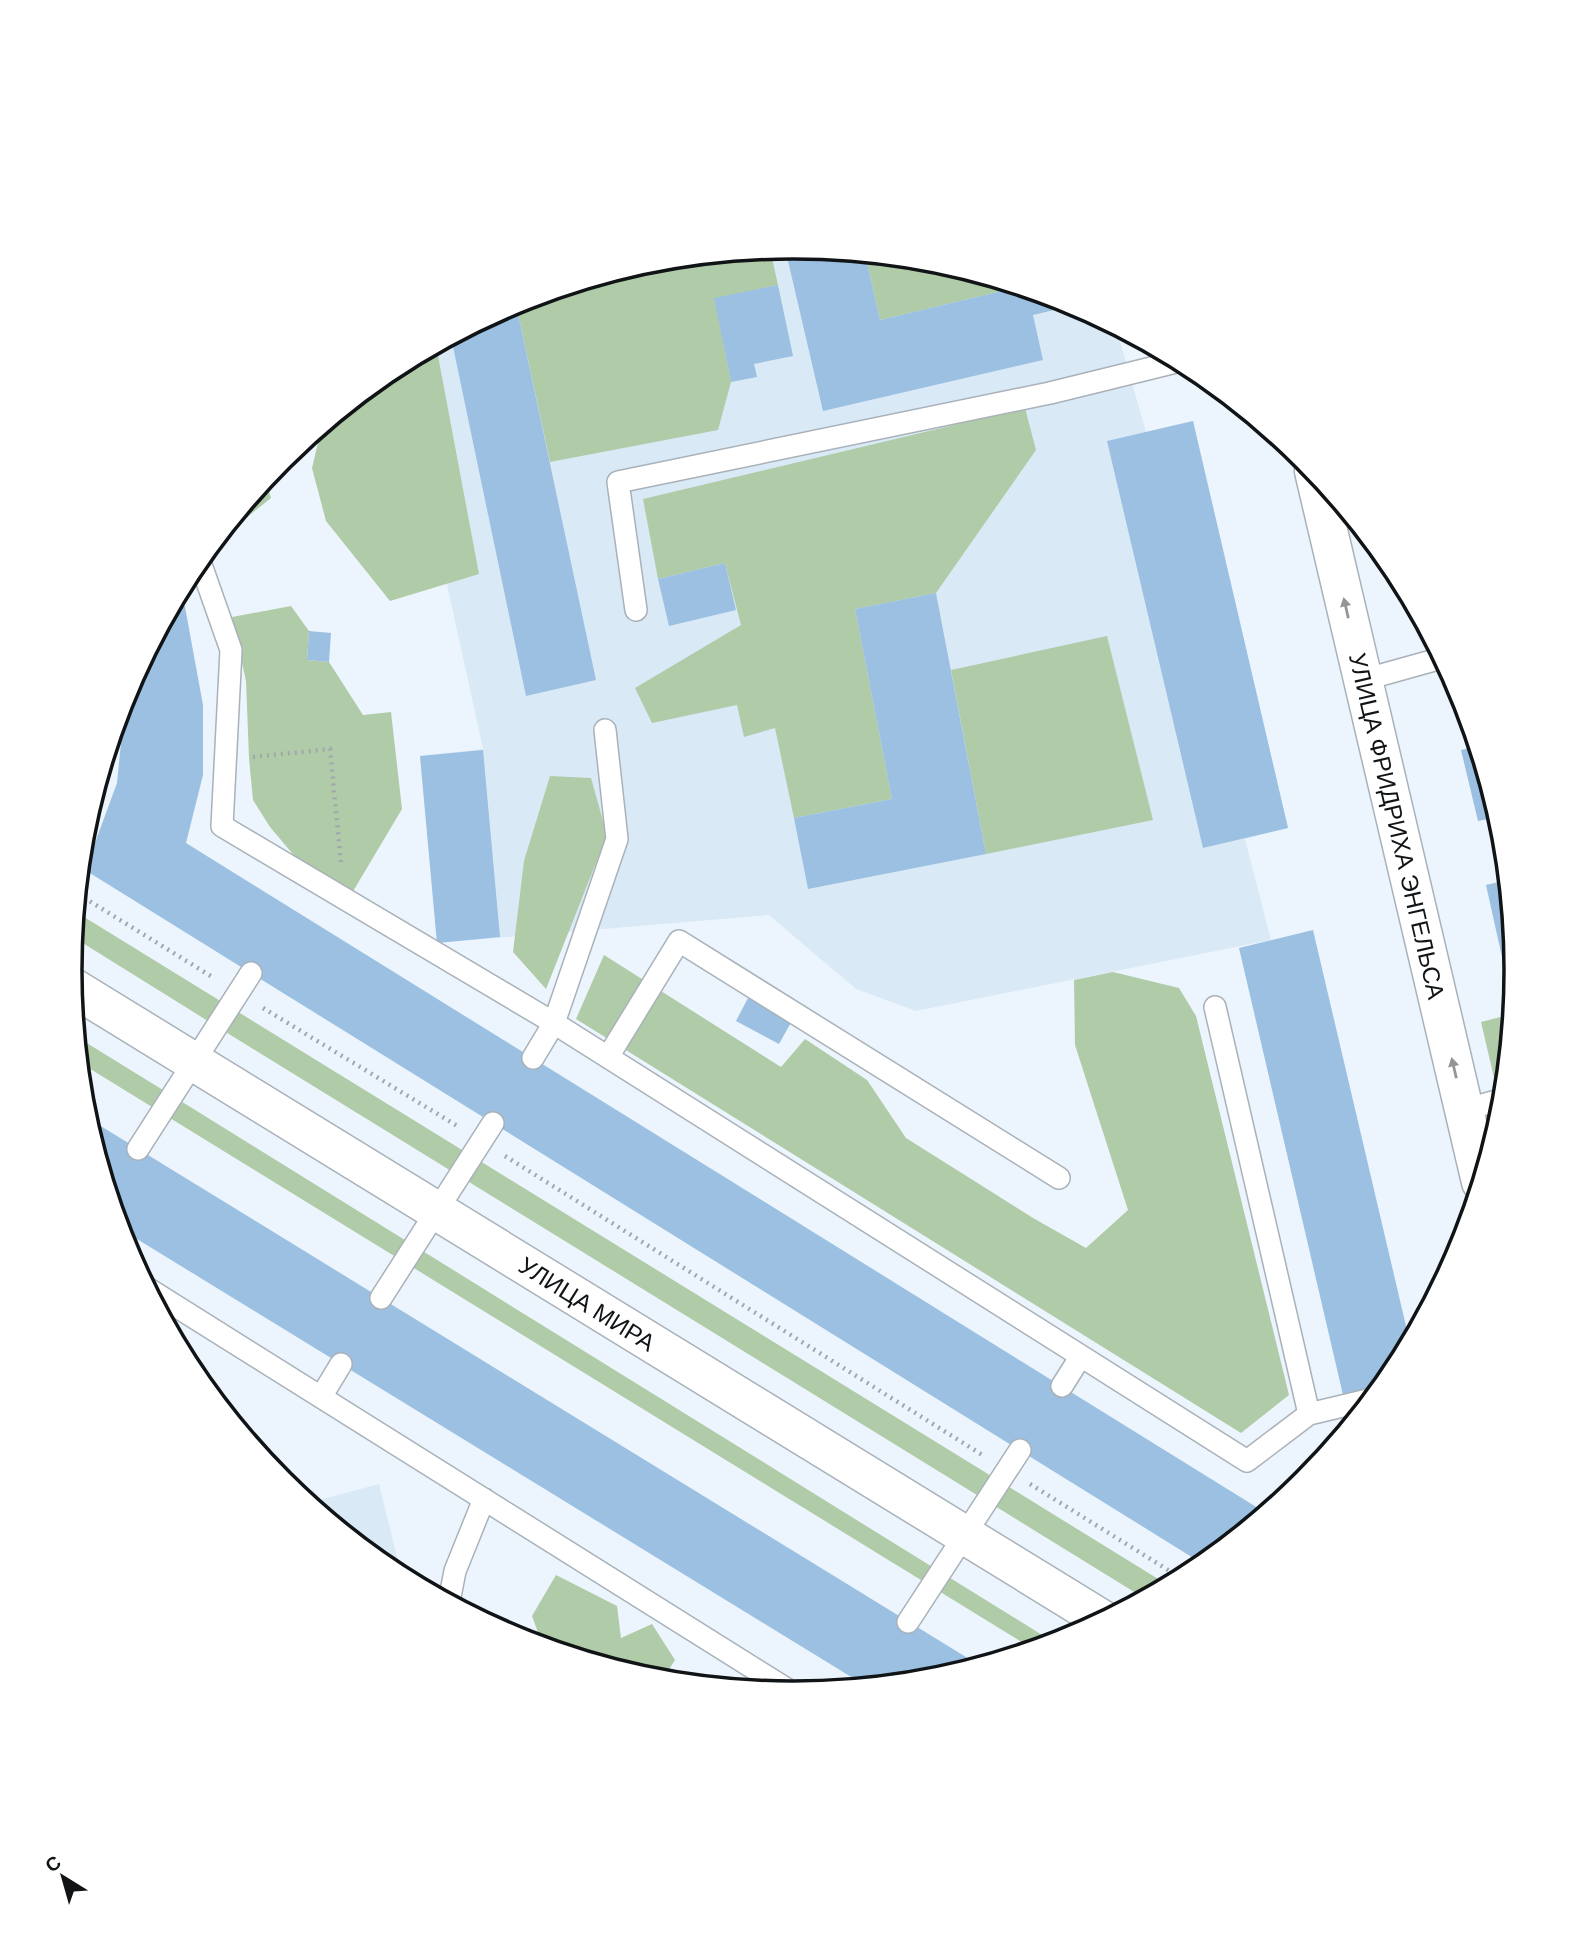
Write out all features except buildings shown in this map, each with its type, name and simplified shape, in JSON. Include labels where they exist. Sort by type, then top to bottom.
[{"type":"street","name":"УЛИЦА ФРИДРИХА ЭНГЕЛЬСА","points":[[1319,492],[1363,680],[1474,1121],[1478,1161]]},
{"type":"street","name":"УЛИЦА МИРА","points":[[83,994],[1093,1614]]},
{"type":"lane","points":[[636,610],[618,482],[1050,393],[1165,365]]},
{"type":"lane","points":[[204,573],[231,650],[222,826],[554,1023],[1247,1461],[1309,1414],[1357,1402]]},
{"type":"lane","points":[[1363,680],[1432,661]]},
{"type":"lane","points":[[533,1058],[554,1023],[617,839],[604,730]]},
{"type":"lane","points":[[608,1057],[679,941],[1059,1178]]},
{"type":"lane","points":[[138,1149],[251,973]]},
{"type":"lane","points":[[1215,1007],[1309,1414]]},
{"type":"lane","points":[[1474,1121],[1490,1109]]},
{"type":"lane","points":[[381,1298],[493,1123]]},
{"type":"lane","points":[[163,1298],[772,1680]]},
{"type":"lane","points":[[1062,1386],[1081,1356]]},
{"type":"lane","points":[[321,1396],[341,1364]]},
{"type":"lane","points":[[908,1622],[1020,1450]]},
{"type":"lane","points":[[451,1592],[454,1571],[484,1499]]},
{"type":"path","points":[[227,760],[330,749],[344,898]]},
{"type":"path","points":[[86,899],[481,1141],[1171,1572]]},
{"type":"shaded area","points":[[793,259],[839,261],[886,265],[977,283],[1065,313],[1120,339],[1146,432],[1193,421],[1288,828],[1245,839],[1271,940],[916,1011],[856,989],[769,915],[437,943],[420,756],[483,749],[402,377],[438,354],[521,313],[609,283],[700,265]]},
{"type":"shaded area","points":[[379,1484],[398,1561],[360,1534],[320,1500]]},
{"type":"green space","points":[[772,260],[778,285],[715,299],[731,382],[718,430],[550,462],[518,314],[609,283],[654,273],[700,265]]},
{"type":"green space","points":[[867,263],[932,273],[1002,291],[880,320]]},
{"type":"green space","points":[[438,354],[479,574],[390,601],[326,521],[312,468],[318,441],[324,436],[360,406]]},
{"type":"green space","points":[[1025,408],[1036,450],[936,593],[855,609],[892,799],[794,818],[775,728],[744,737],[737,705],[652,723],[635,688],[741,625],[725,563],[658,579],[643,499]]},
{"type":"green space","points":[[269,490],[271,498],[242,521]]},
{"type":"green space","points":[[291,606],[309,631],[307,660],[329,662],[363,715],[391,712],[402,809],[352,893],[297,859],[270,827],[253,800],[246,681],[232,617]]},
{"type":"green space","points":[[1107,636],[1153,820],[986,854],[951,670]]},
{"type":"green space","points":[[550,776],[591,778],[607,835],[546,989],[513,952],[524,861]]},
{"type":"green space","points":[[85,917],[1159,1579],[1135,1593],[83,943]]},
{"type":"green space","points":[[604,955],[781,1067],[805,1039],[867,1080],[906,1138],[1086,1248],[1128,1210],[1075,1045],[1074,980],[1113,972],[1179,988],[1196,1016],[1289,1395],[1241,1433],[576,1019]]},
{"type":"green space","points":[[1502,1017],[1495,1081],[1481,1022]]},
{"type":"green space","points":[[86,1043],[1042,1635],[1022,1642],[89,1068]]},
{"type":"green space","points":[[556,1575],[617,1606],[621,1638],[652,1624],[675,1660],[669,1670],[609,1657],[538,1633],[532,1616]]}]
